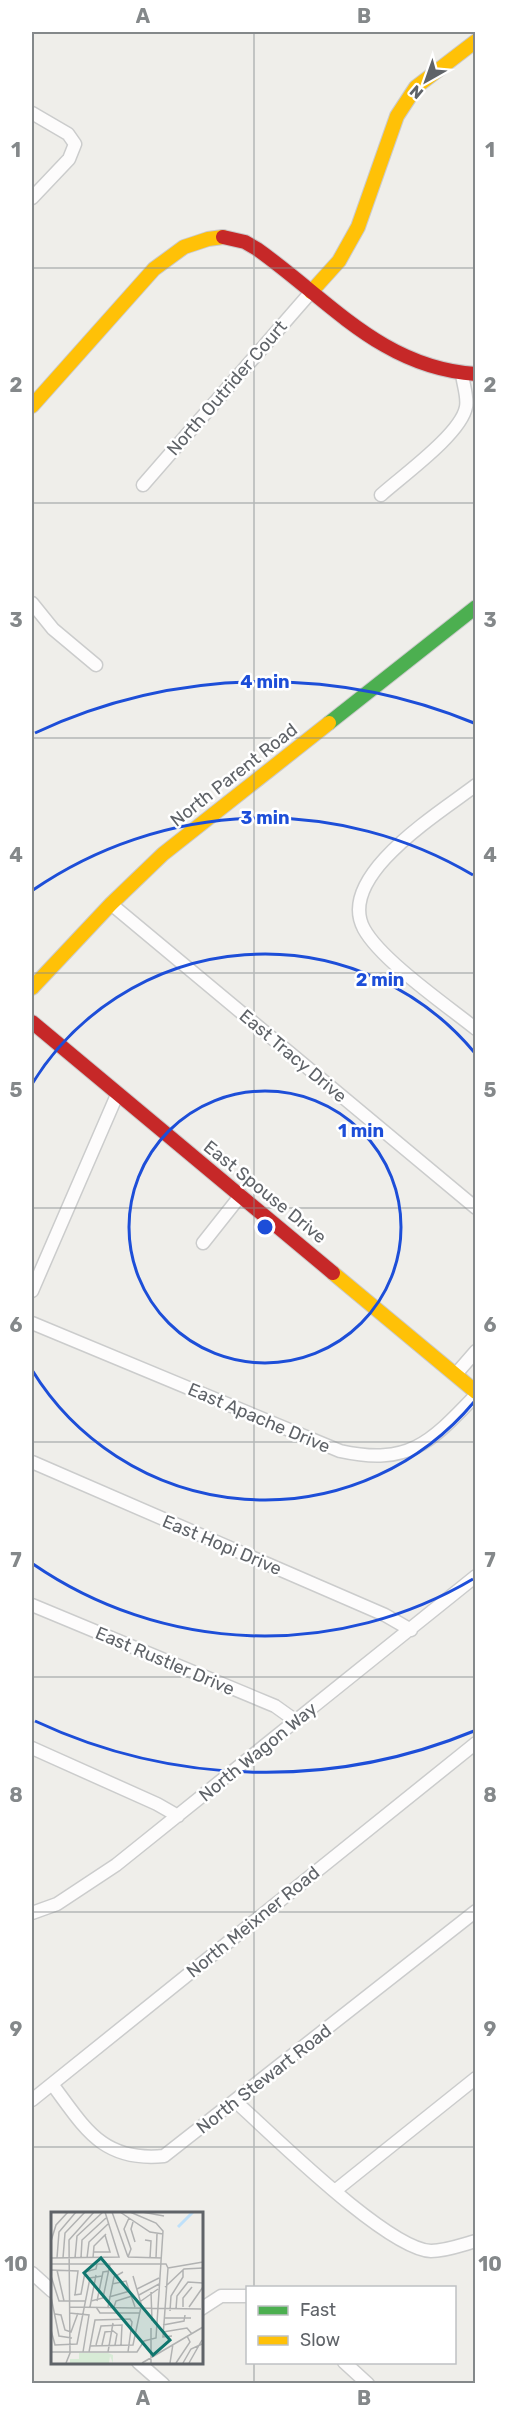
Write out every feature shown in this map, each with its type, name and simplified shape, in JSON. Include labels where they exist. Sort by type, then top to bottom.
[{"type":"street","points":[[311,291],[339,261],[358,227],[397,116],[416,87],[476,41]]},
{"type":"street","points":[[32,113],[68,134],[75,144],[69,159],[32,198]]},
{"type":"street","points":[[32,406],[154,269],[173,251],[196,241],[220,238],[244,242],[394,351],[430,369],[469,374],[466,406],[461,419],[434,448],[381,495]]},
{"type":"street","name":"North Outrider Court","points":[[143,485],[311,291]]},
{"type":"street","points":[[32,604],[53,629],[96,665]]},
{"type":"street","name":"North Parent Road","points":[[32,988],[111,904],[163,854],[476,607]]},
{"type":"street","points":[[476,784],[388,854],[370,874],[360,894],[359,911],[363,927],[387,956],[476,1029]]},
{"type":"street","name":"East Tracy Drive","points":[[111,904],[476,1208]]},
{"type":"street","name":"East Spouse Drive","points":[[32,1022],[476,1393]]},
{"type":"street","points":[[32,1291],[117,1095]]},
{"type":"street","points":[[203,1243],[241,1195]]},
{"type":"street","name":"East Apache Drive","points":[[32,1323],[340,1451],[366,1457],[388,1457],[419,1447],[452,1420],[476,1393]]},
{"type":"street","points":[[456,1374],[476,1351]]},
{"type":"street","name":"East Hopi Drive","points":[[32,1462],[385,1616],[411,1630]]},
{"type":"street","name":"North Wagon Way","points":[[32,1913],[57,1904],[116,1865],[476,1576]]},
{"type":"street","name":"East Rustler Drive","points":[[32,1605],[274,1706],[296,1720]]},
{"type":"street","name":"North Meixner Road","points":[[32,2100],[476,1743]]},
{"type":"street","points":[[32,1748],[157,1804],[177,1816]]},
{"type":"street","name":"North Stewart Road","points":[[52,2084],[85,2128],[102,2143],[120,2154],[140,2158],[164,2156],[236,2102],[476,1911]]},
{"type":"street","points":[[336,2190],[476,2078]]},
{"type":"street","points":[[236,2102],[336,2190],[382,2228],[405,2242],[429,2251],[453,2248],[476,2241]]},
{"type":"street","points":[[32,2273],[51,2290]]},
{"type":"street","points":[[202,2308],[221,2296],[246,2296]]},
{"type":"street","points":[[144,2364],[163,2384]]},
{"type":"street","points":[[346,2364],[368,2384]]},
{"type":"traffic: fast","points":[[329,723],[476,607]]},
{"type":"traffic: slow","points":[[311,292],[339,261],[358,227],[397,116],[416,87],[476,41]]},
{"type":"traffic: slow","points":[[32,406],[154,269],[184,247],[223,237]]},
{"type":"traffic: slow","points":[[32,988],[111,904],[163,854],[329,723]]},
{"type":"traffic: slow","points":[[333,1273],[476,1392]]},
{"type":"traffic: jam","points":[[223,237],[245,242],[257,249],[358,328],[384,345],[412,359],[443,369],[476,374]]},
{"type":"traffic: jam","points":[[32,1022],[333,1273]]}]
